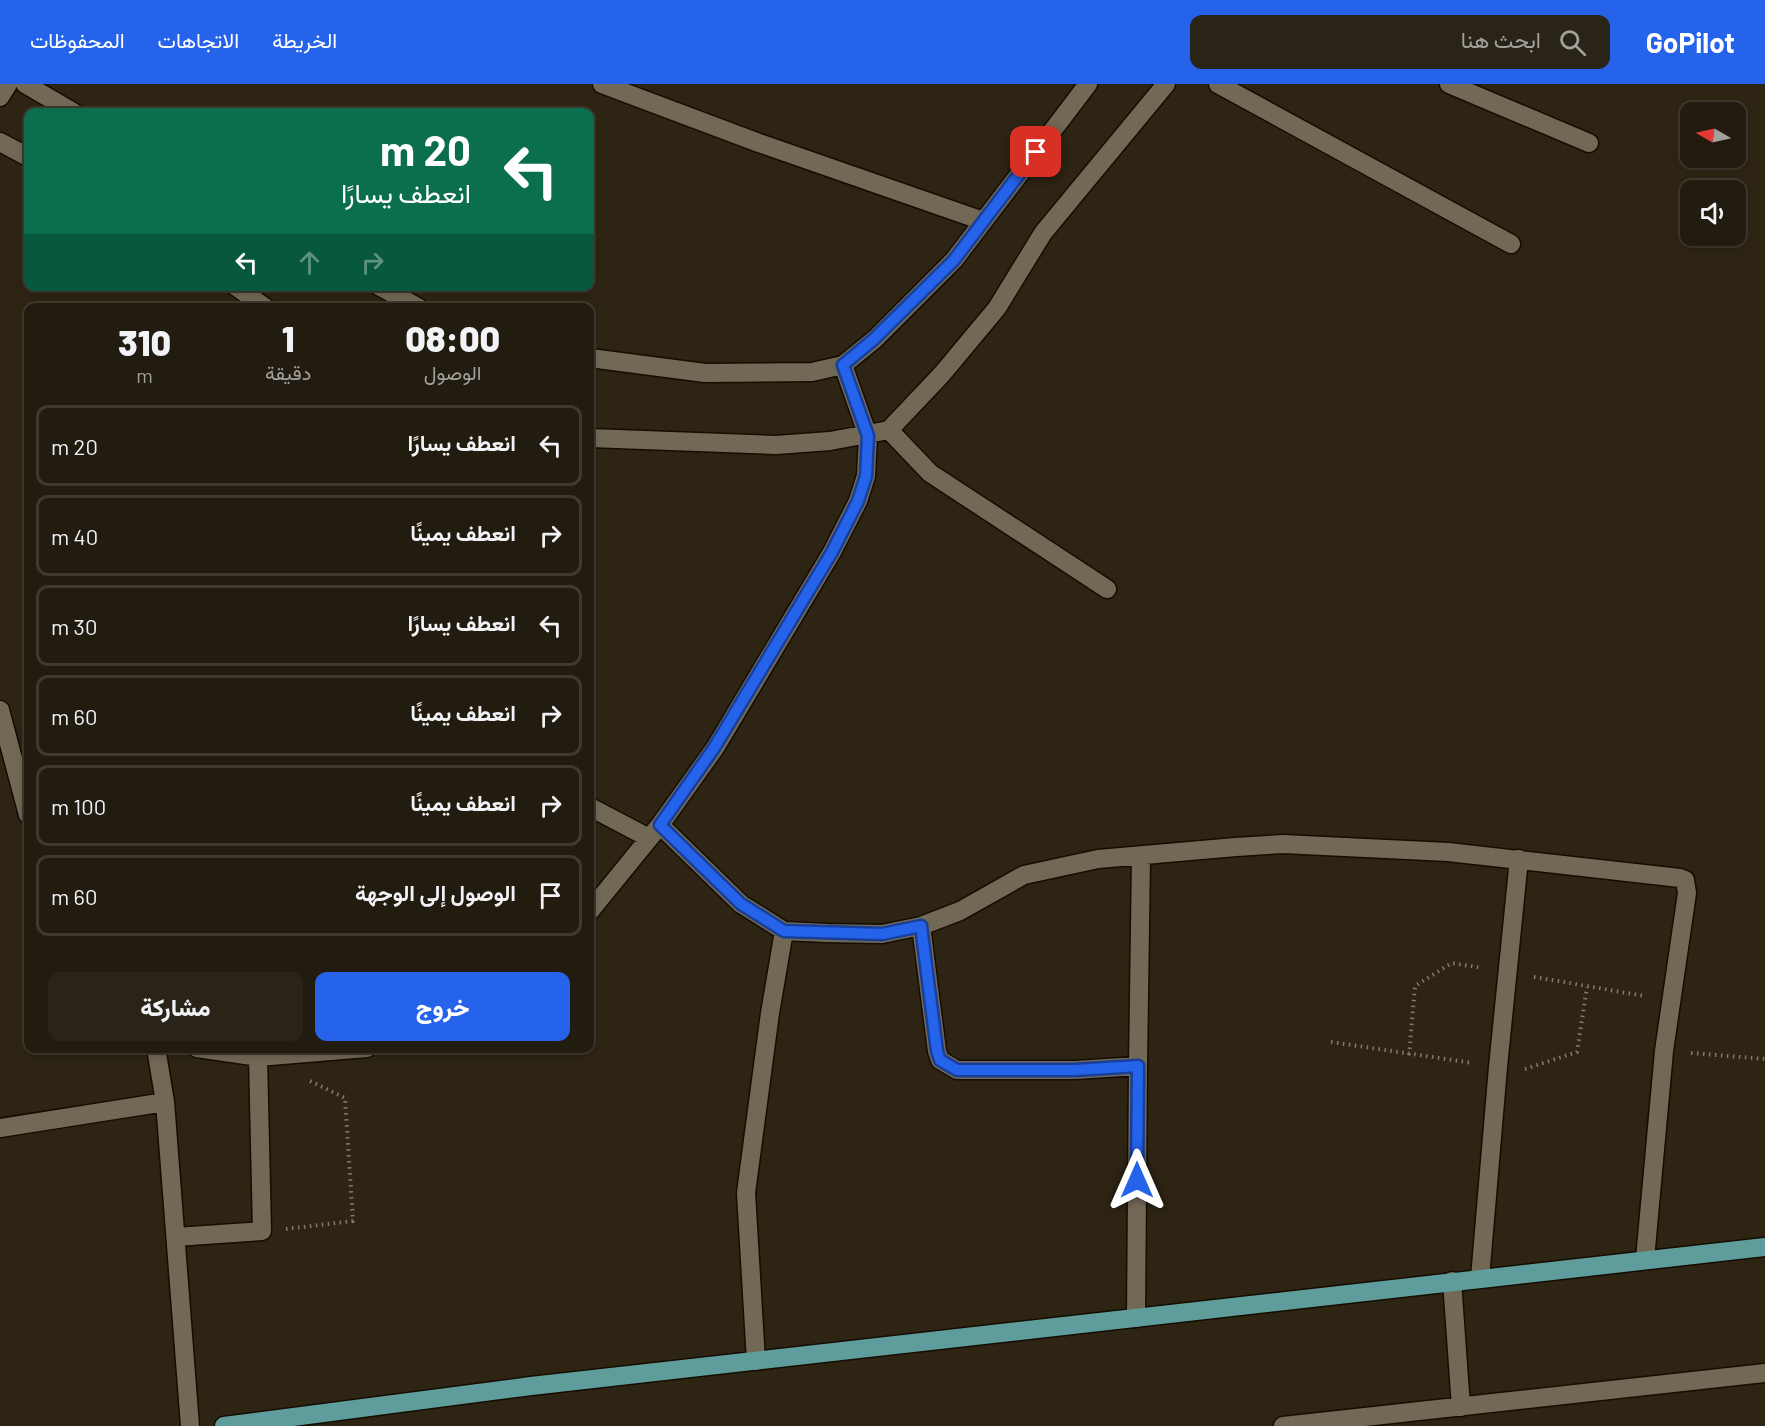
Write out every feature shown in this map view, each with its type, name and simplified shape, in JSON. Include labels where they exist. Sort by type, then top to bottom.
[{"type":"main road","points":[[224,1426],[531,1386],[1765,1247]]},
{"type":"street","points":[[0,97],[8,84]]},
{"type":"street","points":[[25,84],[66,108]]},
{"type":"street","points":[[602,84],[759,143],[983,221]]},
{"type":"street","points":[[594,359],[705,373],[812,372],[843,365],[874,339],[954,260],[1088,84]]},
{"type":"street","points":[[594,438],[776,445],[868,436],[889,430],[942,374],[997,308],[1043,233],[1166,84]]},
{"type":"street","points":[[1218,84],[1511,244]]},
{"type":"street","points":[[1449,84],[1589,143]]},
{"type":"street","points":[[0,142],[24,155]]},
{"type":"street","points":[[242,291],[259,303]]},
{"type":"street","points":[[388,291],[410,303]]},
{"type":"street","points":[[594,906],[655,831],[714,748],[832,552],[858,501],[866,476],[868,436],[843,365]]},
{"type":"street","points":[[889,430],[930,473],[1107,589]]},
{"type":"street","points":[[0,710],[24,770]]},
{"type":"street","points":[[594,808],[655,831],[741,904],[784,931],[882,934],[921,926],[960,911],[1024,875],[1098,859],[1283,844],[1448,852],[1648,872],[1685,880],[1686,893],[1664,1051],[1645,1259]]},
{"type":"street","points":[[1136,1318],[1141,856]]},
{"type":"street","points":[[1480,1278],[1519,860]]},
{"type":"street","points":[[921,926],[937,1051],[946,1065],[957,1070],[1009,1071],[1138,1066]]},
{"type":"street","points":[[756,1360],[746,1193],[770,1012],[784,931]]},
{"type":"street","points":[[157,1053],[165,1102],[190,1426]]},
{"type":"street","points":[[231,1053],[258,1057],[306,1053]]},
{"type":"street","points":[[176,1238],[262,1231],[258,1057]]},
{"type":"street","points":[[0,1128],[165,1102]]},
{"type":"street","points":[[1452,1281],[1461,1407]]},
{"type":"street","points":[[1283,1426],[1765,1373]]},
{"type":"path","points":[[1331,1042],[1409,1055],[1415,986],[1452,963],[1672,1000]]},
{"type":"path","points":[[1664,1051],[1765,1059]]},
{"type":"path","points":[[262,1231],[353,1221],[345,1098],[302,1077]]},
{"type":"route","points":[[1036,152],[954,260],[874,339],[843,365],[868,436],[866,476],[858,501],[832,552],[714,748],[660,825],[741,904],[784,931],[882,934],[921,926],[930,1012],[937,1051],[940,1060],[946,1065],[957,1070],[1009,1071],[1138,1066],[1137,1180]]}]
